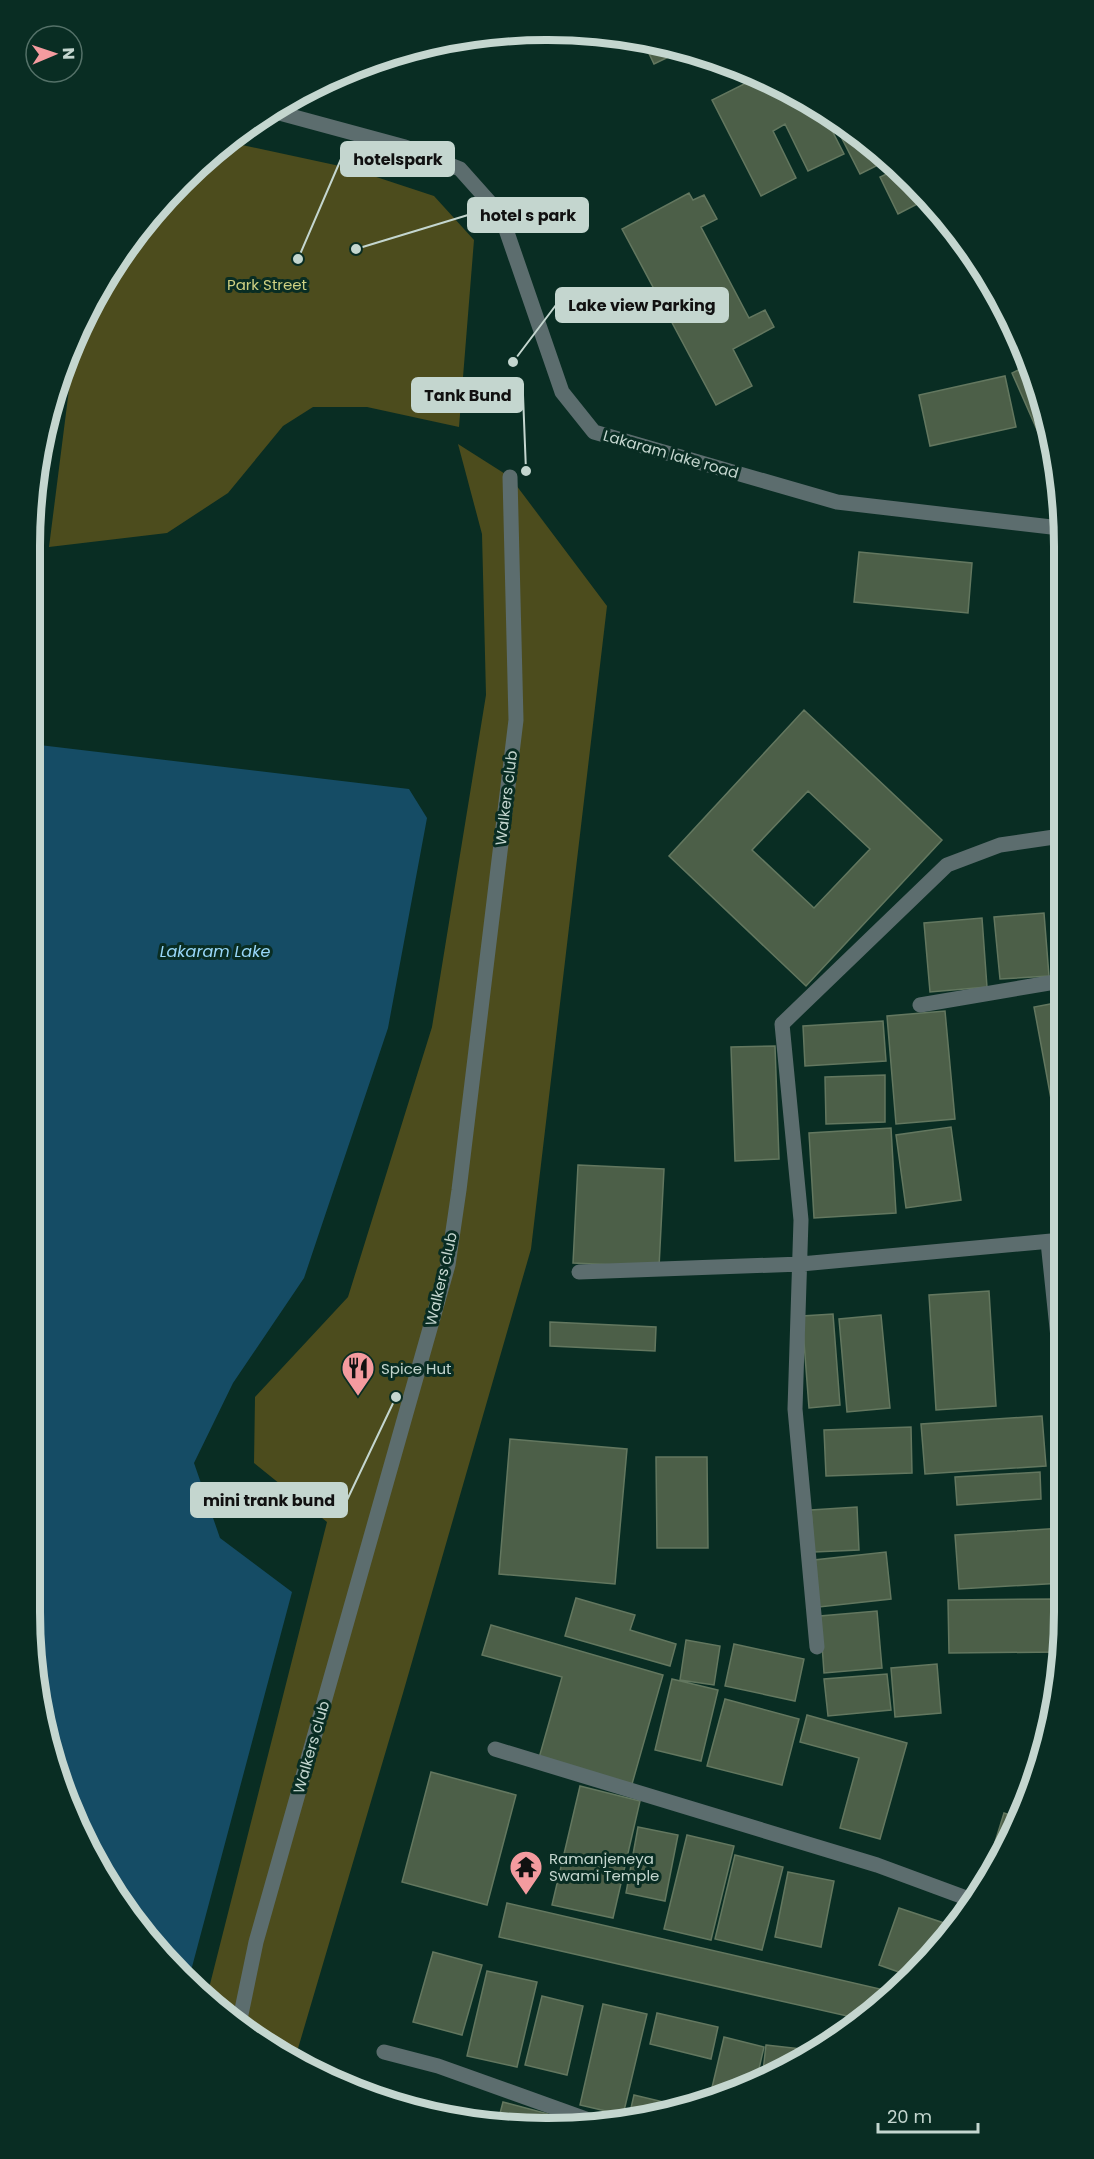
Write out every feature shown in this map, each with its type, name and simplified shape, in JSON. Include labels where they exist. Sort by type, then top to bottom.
[{"type":"street","name":"Lakaram lake road","points":[[284,114],[405,147],[460,169],[501,216],[562,393],[594,432],[837,502],[1053,527]]},
{"type":"street","name":"Walkers club","points":[[241,2015],[259,1930],[448,1265],[516,720],[510,477]]},
{"type":"street","points":[[817,1647],[795,1409],[801,1220],[782,1024],[947,865],[1000,845],[1054,837]]},
{"type":"street","points":[[920,1005],[1054,982]]},
{"type":"street","points":[[579,1272],[801,1264],[1054,1241]]},
{"type":"street","points":[[495,1749],[877,1865],[965,1897]]},
{"type":"street","points":[[384,2052],[438,2066],[580,2117]]},
{"type":"green space","name":"Park Street","points":[[239,145],[349,168],[434,196],[474,240],[459,427],[367,407],[313,407],[283,426],[228,493],[167,533],[49,547],[71,374],[93,323],[126,266],[166,213],[213,166]]},
{"type":"green space","points":[[458,444],[510,477],[607,606],[531,1249],[297,2052],[239,2014],[209,1989],[327,1522],[254,1463],[255,1397],[348,1297],[432,1027],[486,695],[482,534]]},
{"type":"water","name":"Lakaram Lake","points":[[40,745],[409,789],[427,818],[388,1028],[304,1278],[233,1383],[194,1463],[220,1538],[292,1592],[191,1972],[145,1920],[108,1865],[93,1836],[67,1775],[50,1711],[45,1678],[40,1612]]},
{"type":"building","points":[[647,50],[670,56],[654,64]]},
{"type":"building","points":[[748,82],[800,108],[831,128],[844,154],[808,171],[785,124],[773,131],[796,178],[761,196],[712,100]]},
{"type":"building","points":[[840,134],[879,164],[860,174]]},
{"type":"building","points":[[888,173],[919,203],[898,214],[880,177]]},
{"type":"building","points":[[689,193],[693,200],[704,195],[717,219],[701,227],[749,318],[765,310],[774,327],[733,349],[752,386],[716,405],[622,229]]},
{"type":"building","points":[[1021,369],[1043,443],[1012,373]]},
{"type":"building","points":[[1005,376],[1016,427],[930,446],[919,395]]},
{"type":"building","points":[[859,552],[972,563],[968,613],[854,602]]},
{"type":"building","points":[[804,710],[942,840],[806,986],[669,856]],"holes":[[[808,791],[870,849],[814,908],[752,850]]]},
{"type":"building","points":[[1051,900],[1054,900],[1054,934]]},
{"type":"building","points":[[1044,913],[1049,976],[1000,979],[994,917]]},
{"type":"building","points":[[982,918],[987,987],[930,992],[924,923]]},
{"type":"building","points":[[1054,1003],[1054,1115],[1034,1007]]},
{"type":"building","points":[[945,1011],[955,1119],[896,1124],[887,1016]]},
{"type":"building","points":[[883,1021],[886,1061],[805,1066],[803,1026]]},
{"type":"building","points":[[775,1046],[779,1159],[735,1161],[731,1047]]},
{"type":"building","points":[[885,1075],[885,1122],[826,1124],[825,1077]]},
{"type":"building","points":[[951,1127],[961,1200],[906,1208],[896,1135]]},
{"type":"building","points":[[891,1128],[896,1213],[814,1218],[809,1133]]},
{"type":"building","points":[[578,1165],[664,1169],[659,1267],[573,1263]]},
{"type":"building","points":[[989,1291],[996,1406],[936,1410],[929,1295]]},
{"type":"building","points":[[833,1314],[840,1405],[809,1408],[802,1316]]},
{"type":"building","points":[[881,1315],[890,1408],[847,1412],[839,1319]]},
{"type":"building","points":[[550,1322],[656,1327],[655,1351],[550,1346]]},
{"type":"building","points":[[1042,1416],[1046,1466],[925,1474],[921,1424]]},
{"type":"building","points":[[911,1427],[912,1473],[826,1476],[824,1430]]},
{"type":"building","points":[[510,1439],[627,1449],[615,1584],[499,1574]]},
{"type":"building","points":[[656,1457],[707,1457],[708,1548],[657,1548]]},
{"type":"building","points":[[1040,1472],[1041,1499],[957,1505],[955,1477]]},
{"type":"building","points":[[857,1507],[859,1550],[814,1552],[811,1510]]},
{"type":"building","points":[[1054,1529],[1054,1584],[959,1589],[955,1535]]},
{"type":"building","points":[[886,1552],[891,1599],[819,1607],[814,1560]]},
{"type":"building","points":[[576,1598],[635,1615],[630,1630],[676,1644],[670,1666],[565,1636]]},
{"type":"building","points":[[1054,1599],[1051,1652],[949,1653],[948,1600]]},
{"type":"building","points":[[877,1611],[882,1668],[824,1673],[820,1616]]},
{"type":"building","points":[[491,1625],[663,1675],[632,1784],[539,1758],[562,1677],[482,1655]]},
{"type":"building","points":[[686,1640],[720,1646],[714,1685],[680,1680]]},
{"type":"building","points":[[734,1644],[804,1659],[795,1701],[725,1686]]},
{"type":"building","points":[[937,1664],[941,1713],[895,1717],[891,1668]]},
{"type":"building","points":[[887,1674],[891,1710],[828,1716],[824,1679]]},
{"type":"building","points":[[672,1679],[718,1690],[701,1761],[655,1750]]},
{"type":"building","points":[[725,1699],[799,1719],[782,1785],[707,1766]]},
{"type":"building","points":[[807,1715],[907,1743],[880,1839],[840,1828],[859,1758],[800,1742]]},
{"type":"building","points":[[431,1772],[516,1795],[487,1905],[402,1882]]},
{"type":"building","points":[[580,1786],[640,1801],[613,1918],[552,1905]]},
{"type":"building","points":[[1004,1813],[1011,1815],[1001,1836],[991,1855]]},
{"type":"building","points":[[638,1827],[678,1835],[665,1901],[626,1893]]},
{"type":"building","points":[[687,1835],[734,1846],[711,1940],[664,1929]]},
{"type":"building","points":[[735,1855],[783,1867],[762,1950],[715,1939]]},
{"type":"building","points":[[788,1872],[834,1881],[821,1947],[775,1937]]},
{"type":"building","points":[[507,1903],[884,1990],[851,2017],[499,1937]]},
{"type":"building","points":[[899,1908],[946,1924],[902,1973],[879,1965]]},
{"type":"building","points":[[433,1952],[482,1965],[462,2035],[413,2022]]},
{"type":"building","points":[[487,1971],[537,1982],[517,2067],[467,2056]]},
{"type":"building","points":[[542,1996],[583,2006],[567,2075],[525,2065]]},
{"type":"building","points":[[603,2004],[647,2014],[624,2112],[616,2113],[580,2105]]},
{"type":"building","points":[[657,2013],[718,2027],[711,2059],[650,2044]]},
{"type":"building","points":[[724,2037],[764,2047],[758,2072],[711,2092]]},
{"type":"building","points":[[766,2045],[803,2049],[771,2066],[763,2070]]},
{"type":"building","points":[[634,2095],[669,2103],[646,2109],[630,2111]]},
{"type":"building","points":[[503,2102],[552,2115],[551,2118],[547,2118],[499,2116]]},
{"type":"place","name":"hotel s park","points":[[356,249]]},
{"type":"place","name":"hotelspark","points":[[298,259]]},
{"type":"place","name":"Lake view Parking","points":[[513,362]]},
{"type":"place","name":"Tank Bund","points":[[526,471]]},
{"type":"place","name":"Spice Hut","points":[[358,1397]]},
{"type":"place","name":"mini trank bund","points":[[396,1397]]},
{"type":"place","name":"Ramanjeneya Swami Temple","points":[[526,1896]]}]
